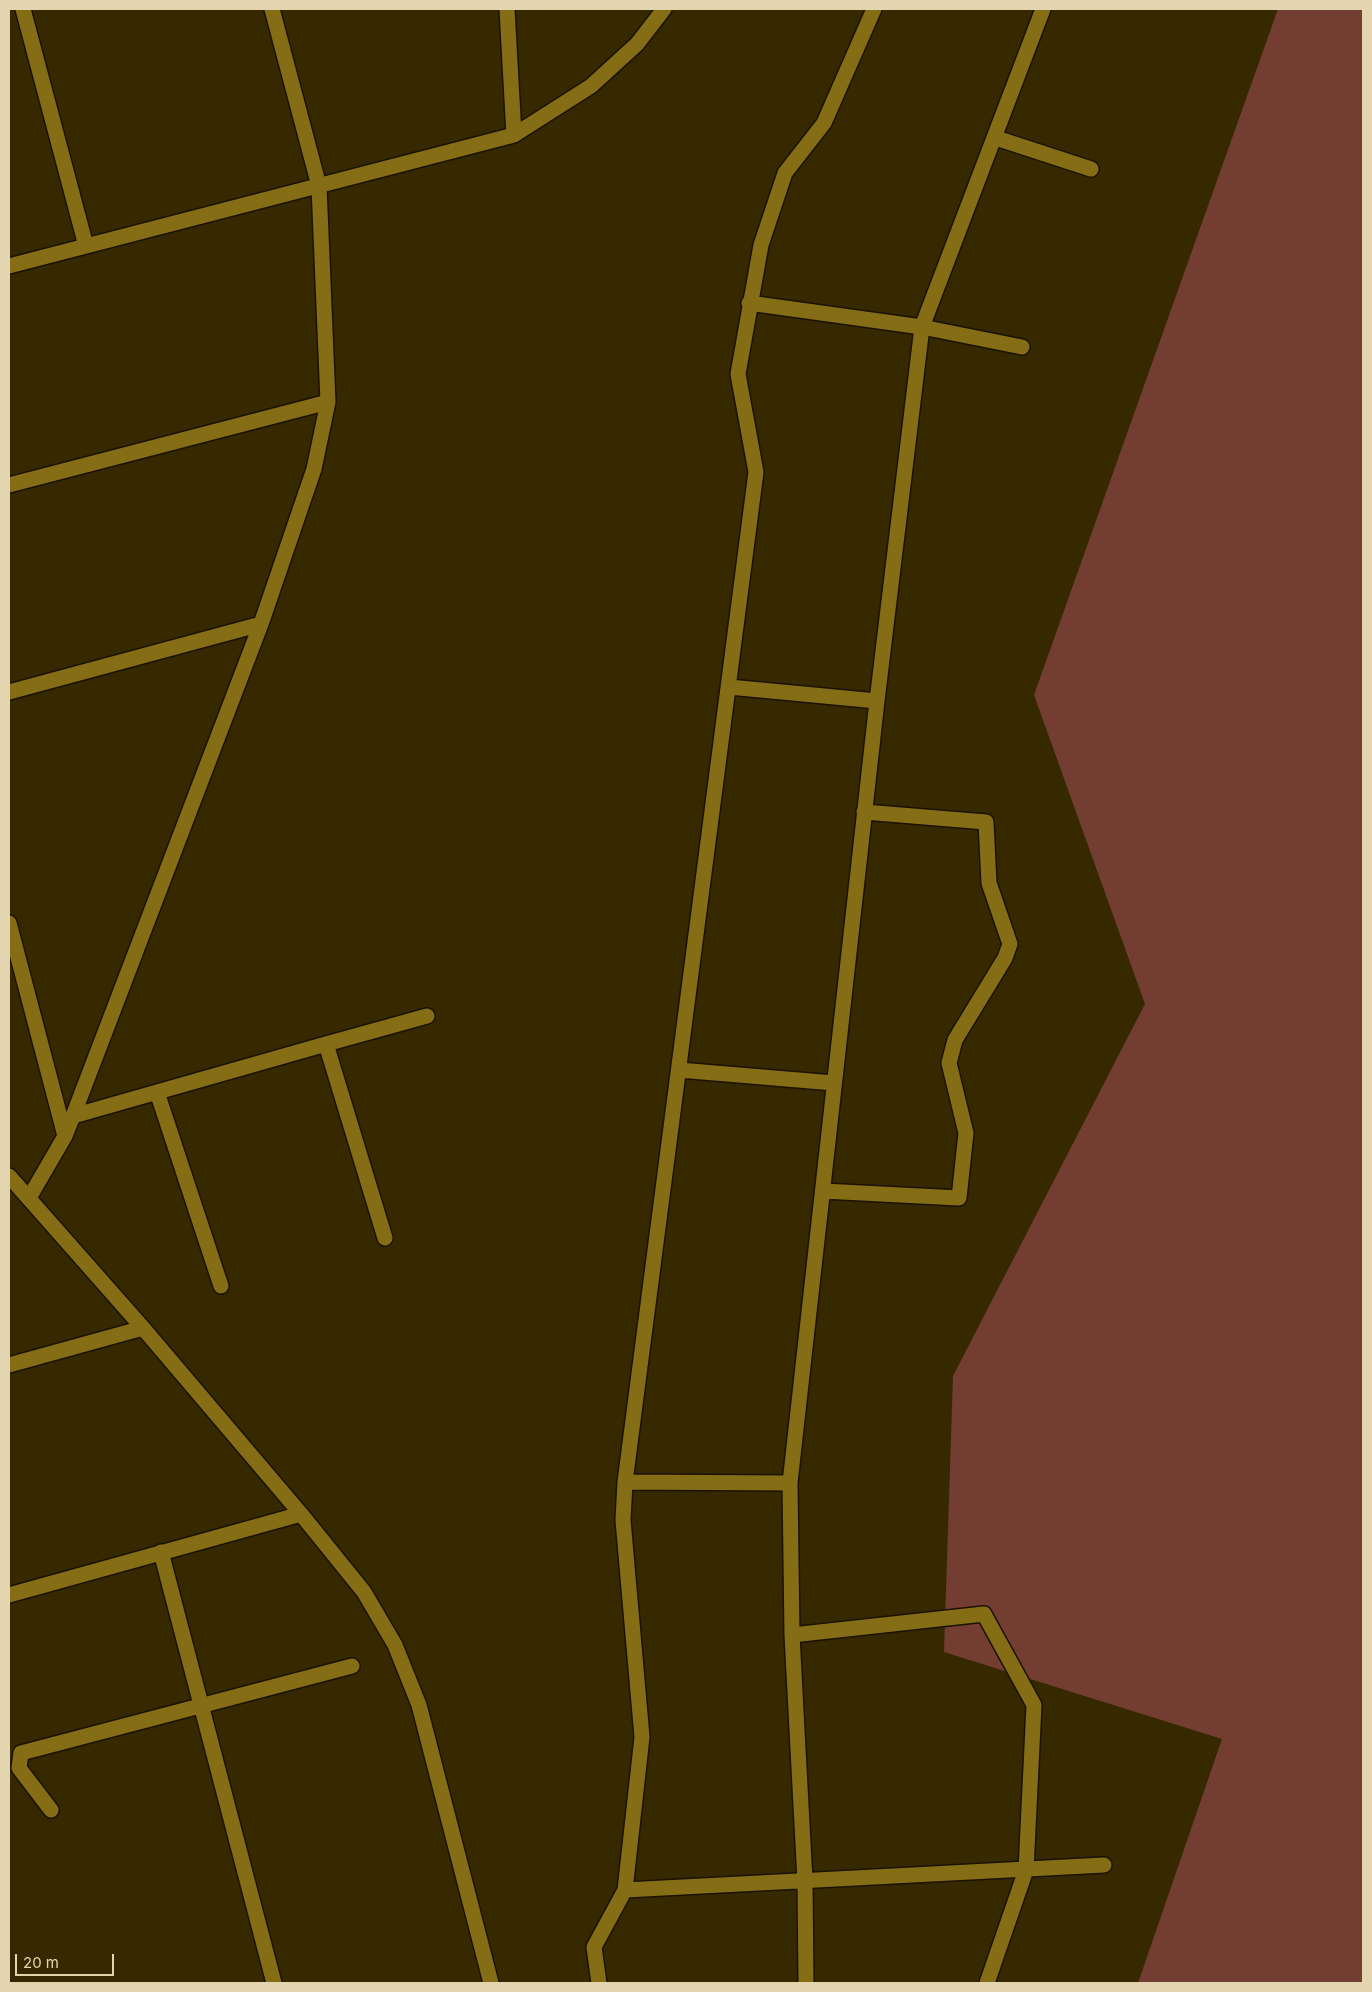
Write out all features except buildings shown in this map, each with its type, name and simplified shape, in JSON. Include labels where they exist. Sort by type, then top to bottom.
[{"type":"street","points":[[23,9],[86,246]]},
{"type":"street","points":[[28,1198],[65,1136],[261,624],[314,469],[328,402],[322,209],[319,186],[272,9]]},
{"type":"street","points":[[507,9],[514,135]]},
{"type":"street","points":[[9,266],[514,135],[591,86],[637,44],[664,9]]},
{"type":"street","points":[[599,1983],[594,1948],[625,1890],[642,1737],[624,1520],[625,1482],[756,472],[738,374],[749,303],[761,245],[785,173],[824,123],[874,9]]},
{"type":"street","points":[[806,1983],[805,1881],[792,1635],[790,1483],[864,812],[922,327],[1044,9]]},
{"type":"street","points":[[996,138],[1090,169]]},
{"type":"street","points":[[749,303],[922,327],[1022,347]]},
{"type":"street","points":[[9,485],[328,402]]},
{"type":"street","points":[[9,692],[261,624]]},
{"type":"street","points":[[729,687],[877,701]]},
{"type":"street","points":[[822,1191],[959,1198],[966,1133],[949,1063],[955,1040],[1005,958],[1010,944],[989,883],[986,822],[864,812]]},
{"type":"street","points":[[9,923],[65,1136]]},
{"type":"street","points":[[73,1116],[427,1016]]},
{"type":"street","points":[[326,1044],[385,1238]]},
{"type":"street","points":[[679,1070],[834,1082]]},
{"type":"street","points":[[157,1092],[221,1286]]},
{"type":"street","points":[[9,1176],[142,1328],[364,1592],[395,1644],[418,1705],[491,1983]]},
{"type":"street","points":[[9,1364],[142,1328]]},
{"type":"street","points":[[625,1482],[790,1483]]},
{"type":"street","points":[[9,1595],[300,1514]]},
{"type":"street","points":[[161,1552],[274,1983]]},
{"type":"street","points":[[792,1635],[984,1614],[1034,1706],[1026,1870],[987,1983]]},
{"type":"street","points":[[51,1810],[19,1768],[21,1753],[352,1666]]},
{"type":"street","points":[[625,1890],[1104,1866]]},
{"type":"shaded area","points":[[1278,9],[1363,9],[1363,1983],[1138,1983],[1222,1739],[944,1652],[953,1376],[1145,1004],[1034,695]]}]
